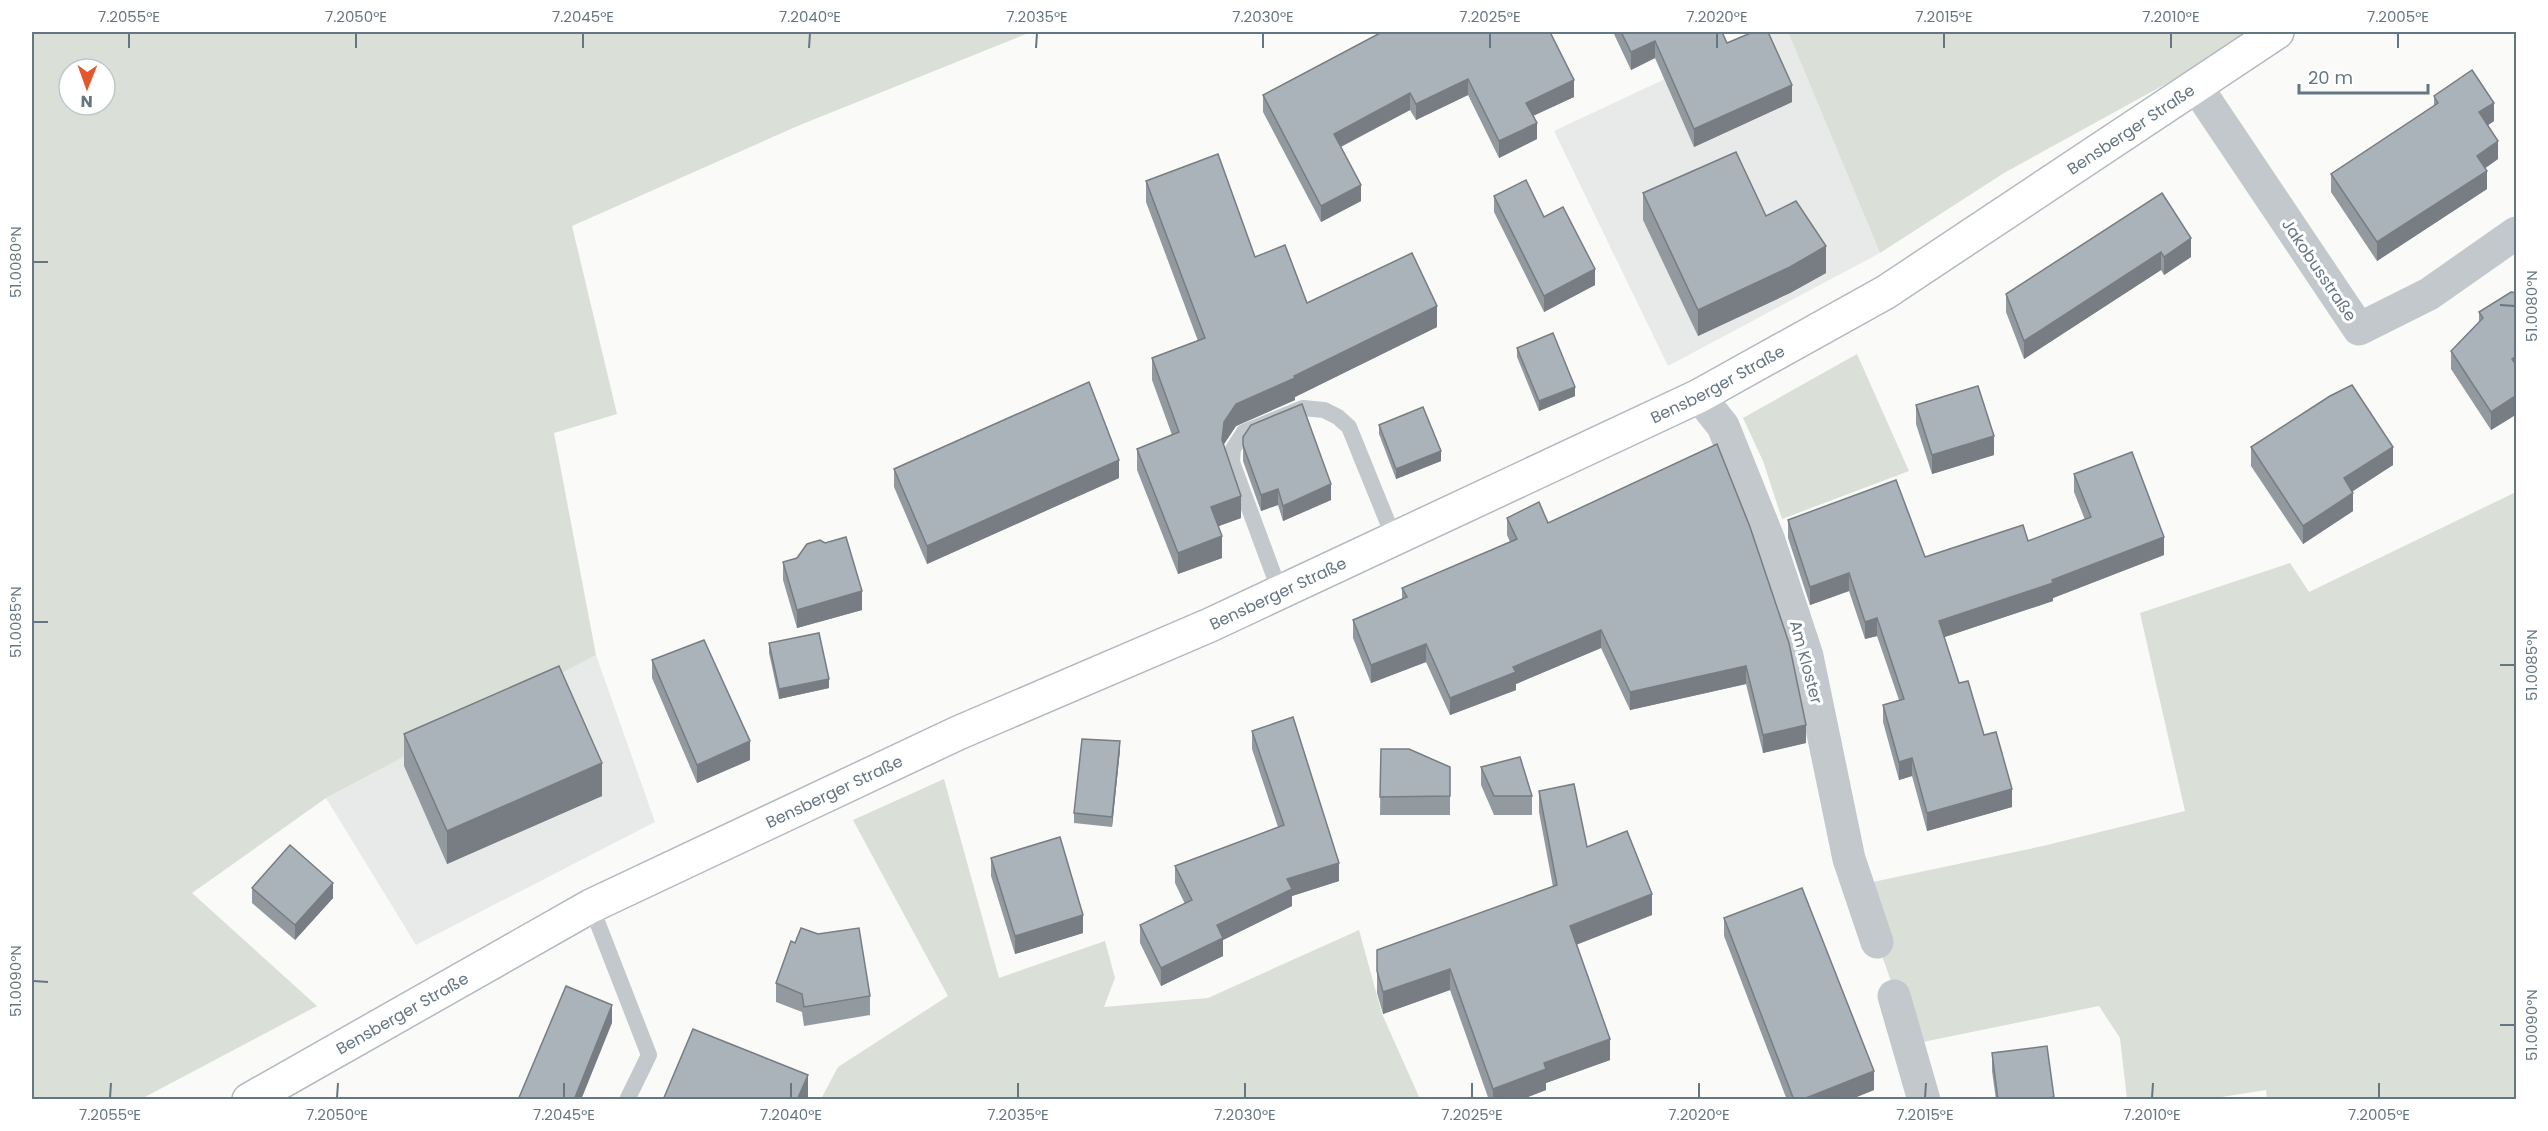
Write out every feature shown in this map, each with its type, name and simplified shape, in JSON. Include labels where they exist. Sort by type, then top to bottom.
[{"type":"main road","name":"Bensberger Straße","points":[[249,1100],[591,906],[958,733],[1280,592],[1699,396],[1886,292],[2277,32]]},
{"type":"street","name":"Jakobusstraße","points":[[2196,86],[2359,329],[2429,294],[2517,233]]},
{"type":"street","name":"Am Kloster","points":[[1699,396],[1723,426],[1768,538],[1807,656],[1849,858],[1877,942]]},
{"type":"street","points":[[1894,996],[1924,1100]]},
{"type":"lane","points":[[1280,592],[1232,462],[1233,449],[1244,432],[1303,408],[1324,410],[1338,417],[1349,427],[1394,538]]},
{"type":"lane","points":[[591,906],[649,1055],[627,1100]]},
{"type":"shaded area","points":[[32,32],[1031,32],[800,125],[572,226],[617,414],[554,433],[596,655],[326,798],[192,893],[317,1006],[141,1099],[32,1099]]},
{"type":"shaded area","points":[[1765,32],[1788,32],[1880,253],[1668,366],[1554,131]]},
{"type":"shaded area","points":[[1788,32],[2247,32],[2182,75],[2004,173],[1880,253]]},
{"type":"shaded area","points":[[1857,354],[1909,471],[1782,519],[1763,461],[1743,418]]},
{"type":"shaded area","points":[[2516,492],[2516,1099],[2267,1100],[2266,1090],[2209,1099],[2127,1099],[2120,1038],[2099,1006],[1913,1044],[1880,950],[1868,883],[2043,846],[2185,811],[2140,613],[2290,563],[2309,592]]},
{"type":"shaded area","points":[[596,655],[655,822],[416,945],[326,798]]},
{"type":"shaded area","points":[[944,779],[999,978],[1105,941],[1115,978],[1104,1007],[1208,998],[1359,930],[1382,1014],[1420,1099],[821,1099],[838,1067],[948,996],[853,820]]},
{"type":"building","points":[[1382,32],[1550,32],[1574,80],[1526,103],[1537,123],[1499,141],[1468,79],[1416,104],[1410,93],[1334,134],[1361,185],[1321,206],[1263,95]]},
{"type":"building","points":[[1621,32],[1722,32],[1727,43],[1753,32],[1768,32],[1792,85],[1694,129],[1655,41],[1631,52]]},
{"type":"building","points":[[2472,70],[2494,103],[2479,112],[2498,141],[2477,156],[2487,171],[2377,242],[2331,174],[2438,103],[2434,96]]},
{"type":"building","points":[[1736,152],[1766,216],[1796,201],[1826,246],[1790,267],[1698,310],[1643,193]]},
{"type":"building","points":[[1218,154],[1255,257],[1285,245],[1307,303],[1412,253],[1437,306],[1294,376],[1295,378],[1236,404],[1224,422],[1222,440],[1241,496],[1211,507],[1222,536],[1178,553],[1137,449],[1179,432],[1152,358],[1205,338],[1146,181]]},
{"type":"building","points":[[1526,180],[1544,217],[1563,207],[1595,269],[1544,296],[1494,196]]},
{"type":"building","points":[[2162,193],[2191,238],[2164,257],[2161,252],[2024,341],[2006,294]]},
{"type":"building","points":[[2511,292],[2517,293],[2517,356],[2512,359],[2517,366],[2517,395],[2491,412],[2451,351],[2483,318],[2479,312]]},
{"type":"building","points":[[1553,333],[1575,387],[1539,401],[1517,348]]},
{"type":"building","points":[[1089,382],[1119,460],[927,546],[894,469]]},
{"type":"building","points":[[2352,385],[2393,447],[2344,478],[2353,493],[2303,526],[2251,447],[2330,396]]},
{"type":"building","points":[[1978,386],[1994,436],[1932,455],[1916,405]]},
{"type":"building","points":[[1302,404],[1331,484],[1283,506],[1278,489],[1261,495],[1243,445],[1243,437],[1251,425]]},
{"type":"building","points":[[1423,407],[1441,451],[1396,469],[1379,425]]},
{"type":"building","points":[[1717,444],[1750,527],[1789,643],[1806,725],[1763,735],[1746,666],[1630,692],[1601,630],[1513,667],[1516,672],[1450,698],[1426,644],[1371,665],[1353,620],[1407,597],[1402,588],[1517,539],[1507,518],[1539,502],[1548,523]]},
{"type":"building","points":[[2132,452],[2164,537],[2052,580],[2053,583],[1939,621],[1959,683],[1968,681],[1984,735],[1996,732],[2012,789],[1927,813],[1912,758],[1899,762],[1883,705],[1904,699],[1877,618],[1865,622],[1849,573],[1810,587],[1788,520],[1896,480],[1925,557],[2023,525],[2028,541],[2091,517],[2074,474]]},
{"type":"building","points":[[846,537],[862,591],[797,610],[783,562],[797,558],[807,544],[820,540],[825,543]]},
{"type":"building","points":[[819,633],[829,679],[779,689],[769,643]]},
{"type":"building","points":[[704,640],[750,741],[697,765],[652,660]]},
{"type":"building","points":[[559,666],[602,763],[447,831],[404,734]]},
{"type":"building","points":[[1293,717],[1339,863],[1287,879],[1292,889],[1217,925],[1223,938],[1161,968],[1140,925],[1192,900],[1175,866],[1284,825],[1252,731]]},
{"type":"building","points":[[1082,739],[1120,741],[1112,817],[1074,813]]},
{"type":"building","points":[[1381,749],[1409,749],[1450,767],[1450,796],[1380,797]]},
{"type":"building","points":[[1520,757],[1532,796],[1494,796],[1481,767]]},
{"type":"building","points":[[1574,784],[1587,847],[1627,831],[1652,894],[1570,926],[1610,1039],[1544,1063],[1546,1069],[1493,1089],[1450,969],[1383,992],[1377,971],[1377,950],[1557,885],[1539,791]]},
{"type":"building","points":[[1060,837],[1083,915],[1015,936],[991,858]]},
{"type":"building","points":[[290,845],[333,883],[295,925],[252,888]]},
{"type":"building","points":[[1802,888],[1874,1071],[1801,1100],[1794,1100],[1724,918]]},
{"type":"building","points":[[801,928],[818,934],[859,928],[870,996],[804,1007],[802,994],[776,983],[791,941],[795,943]]},
{"type":"building","points":[[566,986],[612,1005],[574,1100],[518,1100]]},
{"type":"building","points":[[693,1029],[808,1075],[797,1100],[663,1100]]},
{"type":"building","points":[[2047,1046],[2054,1097],[2035,1100],[1998,1100],[1992,1053]]}]
